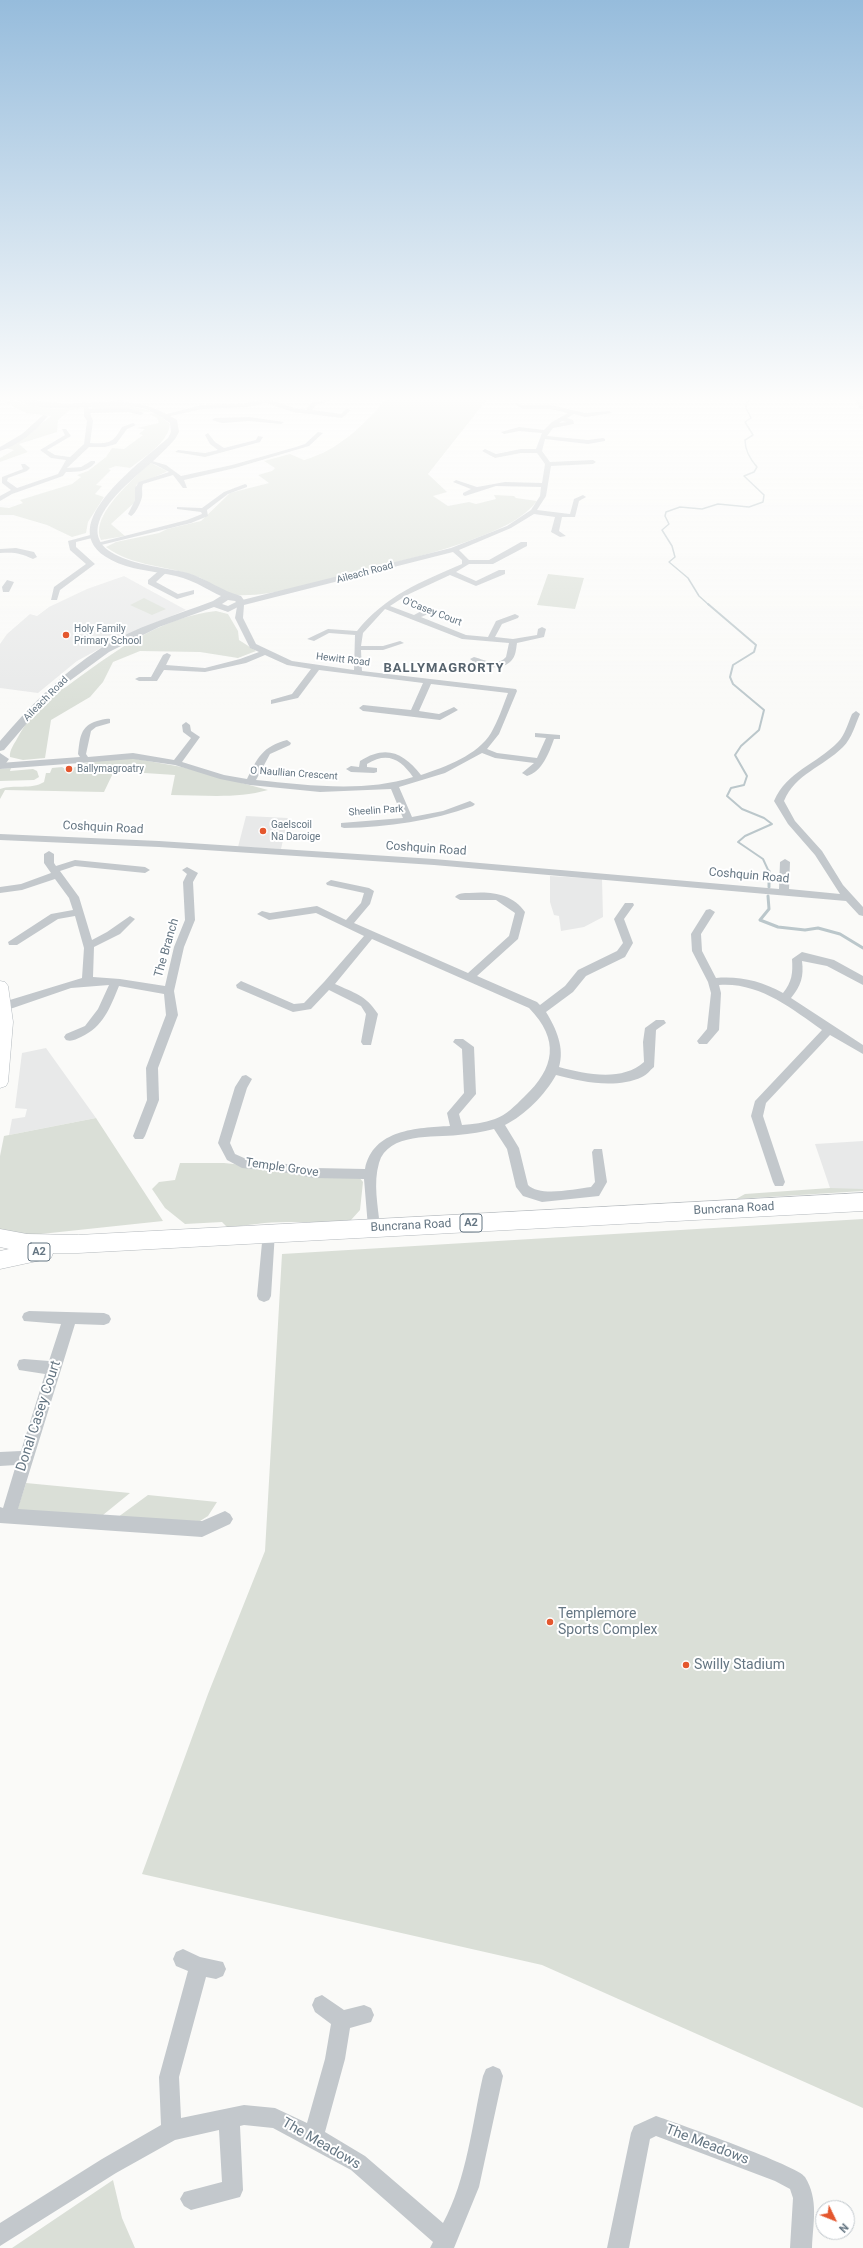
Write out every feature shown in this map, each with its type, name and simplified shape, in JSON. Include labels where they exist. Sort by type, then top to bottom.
[{"type":"highway","name":"Buncrana Road","points":[[0,1238],[27,1243],[78,1244],[269,1232],[863,1202]]},
{"type":"highway","name":"Buncrana Road","points":[[0,1260],[78,1244]]},
{"type":"main road","points":[[0,986],[5,1018],[0,1082]]},
{"type":"street","points":[[106,503],[94,524],[94,536],[97,544],[109,555],[123,562],[187,576],[204,583],[237,601],[239,618]]},
{"type":"street","points":[[131,514],[132,508],[137,503]]},
{"type":"street","points":[[179,508],[204,510],[214,503]]},
{"type":"street","name":"Aileach Road","points":[[1,756],[36,706],[60,683],[119,642],[156,625],[200,610],[362,574],[454,550],[508,527],[533,511],[539,503]]},
{"type":"street","points":[[533,511],[559,516],[573,516],[575,503]]},
{"type":"street","points":[[97,544],[202,518],[206,515],[204,510]]},
{"type":"street","points":[[559,516],[555,532],[562,536]]},
{"type":"street","points":[[54,599],[57,589],[73,578],[79,571],[91,564],[73,548],[72,541],[94,536]]},
{"type":"street","points":[[454,550],[467,562],[490,562],[524,544]]},
{"type":"street","points":[[0,551],[16,550],[34,555]]},
{"type":"street","points":[[358,673],[357,648],[359,633],[384,606],[419,584],[452,573],[463,567],[467,562]]},
{"type":"street","points":[[164,571],[151,582],[177,597],[191,592]]},
{"type":"street","points":[[452,573],[476,584],[502,572]]},
{"type":"street","points":[[215,590],[220,605]]},
{"type":"street","name":"Hewitt Road","points":[[220,605],[239,618],[253,646],[290,663],[316,668],[513,691]]},
{"type":"street","name":"O'Casey Court","points":[[384,606],[465,637],[491,638],[512,641],[540,637],[542,629]]},
{"type":"street","points":[[415,617],[430,610]]},
{"type":"street","points":[[491,638],[496,623],[503,618],[516,616]]},
{"type":"street","points":[[311,639],[328,631],[359,633]]},
{"type":"street","points":[[510,658],[512,641]]},
{"type":"street","points":[[357,648],[383,648],[400,643]]},
{"type":"street","points":[[161,667],[205,670],[243,661],[265,652]]},
{"type":"street","points":[[139,679],[154,679],[167,655]]},
{"type":"street","points":[[474,658],[480,663],[499,664],[510,658]]},
{"type":"street","points":[[510,658],[518,663]]},
{"type":"street","points":[[274,702],[295,696],[316,668]]},
{"type":"street","points":[[205,670],[206,682]]},
{"type":"street","points":[[414,713],[428,680]]},
{"type":"street","name":"O Naullian Crescent","points":[[1,756],[33,764],[133,756],[176,763],[223,777],[250,782],[320,788],[394,786],[442,771],[481,750],[495,734],[513,691]]},
{"type":"street","points":[[375,699],[367,709],[440,717],[454,710]]},
{"type":"street","points":[[856,714],[848,734],[840,744],[794,778],[781,792],[779,801],[781,808],[791,822],[819,853],[839,887],[863,914]]},
{"type":"street","points":[[85,759],[82,754],[88,728],[91,725],[107,721]]},
{"type":"street","points":[[176,763],[196,737],[187,732],[186,725]]},
{"type":"street","points":[[527,773],[534,770],[554,737],[538,735]]},
{"type":"street","points":[[250,782],[267,750],[274,746],[287,743]]},
{"type":"street","points":[[481,750],[495,755],[539,761]]},
{"type":"street","points":[[363,769],[363,763],[368,759],[394,756],[404,760],[419,778]]},
{"type":"street","points":[[518,766],[535,779]]},
{"type":"street","points":[[351,769],[374,770]]},
{"type":"street","name":"Sheelin Park","points":[[394,786],[409,820]]},
{"type":"street","name":"Sheelin Park","points":[[344,825],[379,824],[409,820],[445,813],[470,804]]},
{"type":"street","name":"Coshquin Road","points":[[0,837],[253,855],[434,862],[850,898]]},
{"type":"street","points":[[49,854],[49,863],[74,897],[79,912],[88,945],[87,982]]},
{"type":"street","points":[[236,857],[253,855],[276,860]]},
{"type":"street","points":[[784,892],[785,862]]},
{"type":"street","points":[[0,890],[22,887],[75,863],[145,870]]},
{"type":"street","name":"The Branch","points":[[139,1136],[153,1100],[152,1068],[172,1015],[169,991],[179,947],[190,920],[188,882],[194,873],[188,870]]},
{"type":"street","points":[[331,883],[369,891],[370,897],[367,902],[348,924]]},
{"type":"street","points":[[460,897],[491,894],[508,900],[520,912],[514,937],[471,976]]},
{"type":"street","points":[[540,1011],[569,989],[582,973],[621,954],[628,943],[619,919],[628,905]]},
{"type":"street","points":[[262,914],[269,917],[317,909],[348,924],[471,976],[533,1005],[540,1011],[552,1035],[555,1046],[553,1070],[530,1098],[511,1115],[498,1123],[483,1128],[402,1136],[383,1146],[375,1159],[370,1174],[374,1227]]},
{"type":"street","points":[[13,942],[55,916],[79,912]]},
{"type":"street","points":[[703,1041],[713,1030],[716,993],[713,982],[697,951],[696,934],[710,912]]},
{"type":"street","points":[[88,945],[103,940],[121,929],[130,920]]},
{"type":"street","points":[[241,985],[293,1008],[307,1006],[328,985],[371,934]]},
{"type":"street","points":[[784,999],[794,987],[798,974],[797,959],[802,956],[830,963],[863,981]]},
{"type":"street","points":[[713,982],[737,981],[784,999],[829,1028],[842,1039],[863,1050]]},
{"type":"street","name":"The Branch","points":[[4,1006],[72,984],[87,982],[115,983],[169,991]]},
{"type":"street","points":[[70,1037],[89,1029],[103,1011],[115,983]]},
{"type":"street","points":[[328,985],[365,1003],[372,1014],[367,1042]]},
{"type":"street","points":[[553,1070],[573,1075],[607,1078],[639,1073],[650,1064],[649,1042],[651,1028],[660,1023]]},
{"type":"street","points":[[779,1182],[758,1116],[760,1106],[770,1090],[829,1028]]},
{"type":"street","points":[[457,1131],[453,1113],[470,1094],[468,1047],[459,1042]]},
{"type":"street","name":"Temple Grove","points":[[246,1079],[241,1087],[224,1143],[231,1156],[242,1163],[282,1167],[314,1173],[370,1174]]},
{"type":"street","points":[[498,1123],[513,1148],[522,1187],[533,1195],[542,1197],[595,1192],[601,1182],[598,1152]]},
{"type":"street","points":[[264,1296],[269,1232]]},
{"type":"street","points":[[29,1316],[104,1319]]},
{"type":"street","name":"Donal Casey Court","points":[[4,1515],[26,1458],[70,1318]]},
{"type":"street","points":[[24,1365],[54,1368]]},
{"type":"street","points":[[0,1459],[26,1458]]},
{"type":"street","points":[[4,1515],[98,1523],[202,1529],[225,1519]]},
{"type":"street","points":[[172,2130],[169,2077],[199,1965]]},
{"type":"street","points":[[322,2005],[341,2020],[364,2016]]},
{"type":"street","points":[[313,2137],[335,2060],[341,2020]]},
{"type":"street","name":"The Meadows","points":[[0,2235],[109,2166],[172,2130],[244,2115],[275,2118],[313,2137],[358,2163],[444,2244],[458,2219],[493,2076]]},
{"type":"street","points":[[191,2199],[233,2190],[229,2118]]},
{"type":"street","name":"The Meadows","points":[[618,2248],[641,2133],[656,2126],[781,2173],[797,2182],[804,2197],[801,2248]]},
{"type":"shaded area","points":[[23,503],[100,503],[88,522],[86,533],[72,537],[47,525],[13,515],[0,515],[0,507],[9,508]]},
{"type":"shaded area","points":[[111,503],[134,503],[111,524],[125,536],[101,540],[99,532],[100,524]]},
{"type":"shaded area","points":[[220,503],[443,503],[448,506],[464,503],[535,503],[520,517],[506,525],[467,541],[398,562],[290,589],[263,594],[235,595],[225,593],[198,577],[139,562],[116,554],[106,547],[116,542],[159,533],[167,529],[201,521]]},
{"type":"shaded area","points":[[548,574],[584,578],[575,609],[537,605]]},
{"type":"shaded area","name":"Holy Family Primary School","points":[[124,576],[186,610],[123,636],[77,661],[38,693],[0,688],[0,644],[7,634],[30,614],[37,616],[49,607],[87,589]]},
{"type":"shaded area","points":[[144,598],[166,609],[152,615],[130,605]]},
{"type":"shaded area","points":[[216,611],[228,614],[238,631],[239,640],[256,651],[238,658],[200,652],[140,651],[113,662],[103,682],[90,697],[51,720],[45,758],[23,760],[10,757],[12,747],[29,719],[44,702],[56,692],[66,687],[118,650],[155,629],[195,615]]},
{"type":"shaded area","points":[[131,758],[182,767],[268,790],[232,796],[171,795],[175,775],[114,771],[104,792],[5,790],[0,799],[0,789],[34,786],[44,782],[46,773],[50,773],[52,768],[62,767],[67,770],[95,760]]},
{"type":"shaded area","points":[[11,768],[10,771],[33,769],[37,771],[39,777],[34,780],[0,781],[0,769]]},
{"type":"shaded area","name":"Gaelscoil Na Daroige","points":[[246,816],[288,818],[281,849],[238,847]]},
{"type":"shaded area","points":[[550,876],[602,879],[603,917],[584,927],[561,931],[559,916],[554,915],[550,902]]},
{"type":"shaded area","points":[[46,1048],[96,1118],[9,1135],[12,1119],[25,1117],[27,1109],[15,1108],[22,1053]]},
{"type":"shaded area","points":[[96,1118],[163,1221],[22,1236],[0,1231],[0,1156],[4,1136]]},
{"type":"shaded area","points":[[863,1141],[863,1189],[831,1191],[815,1144]]},
{"type":"shaded area","points":[[180,1163],[224,1163],[359,1177],[363,1182],[360,1210],[351,1220],[343,1221],[286,1222],[228,1228],[222,1222],[185,1224],[165,1208],[152,1189],[159,1182],[175,1180]]},
{"type":"shaded area","points":[[830,1188],[863,1189],[863,1191],[736,1199],[745,1194]]},
{"type":"shaded area","name":"Templemore Sports Complex","points":[[863,1219],[863,2108],[542,1965],[142,1874],[208,1694],[265,1551],[282,1254]]},
{"type":"shaded area","points":[[26,1483],[130,1493],[103,1515],[17,1511]]},
{"type":"shaded area","points":[[148,1495],[217,1502],[208,1516],[200,1521],[114,1520]]},
{"type":"shaded area","points":[[113,2180],[122,2218],[135,2248],[12,2248]]},
{"type":"waterway","points":[[709,605],[699,596],[688,578],[669,562],[675,557],[672,546],[662,530],[669,524],[665,516],[666,512],[680,507],[702,509],[718,504],[749,507],[760,503]]},
{"type":"waterway","points":[[708,604],[756,645],[754,652],[733,665],[730,677],[733,684],[764,710],[759,730],[741,746],[735,755],[747,776],[744,785],[731,788],[727,796],[742,809],[764,818],[772,824],[745,836],[738,842],[763,859],[769,872]]},
{"type":"waterway","points":[[769,872],[769,887]]},
{"type":"waterway","points":[[768,896],[769,909],[760,920],[778,927],[805,930],[818,928],[840,934],[863,948]]},
{"type":"place","name":"Holy Family Primary School","points":[[66,635]]},
{"type":"place","name":"Ballymagroatry","points":[[69,769]]},
{"type":"place","name":"Gaelscoil Na Daroige","points":[[263,831]]},
{"type":"place","name":"Templemore Sports Complex","points":[[550,1622]]},
{"type":"place","name":"Swilly Stadium","points":[[686,1665]]},
{"type":"district","name":"BALLYMAGRORTY","points":[[444,669]]}]
